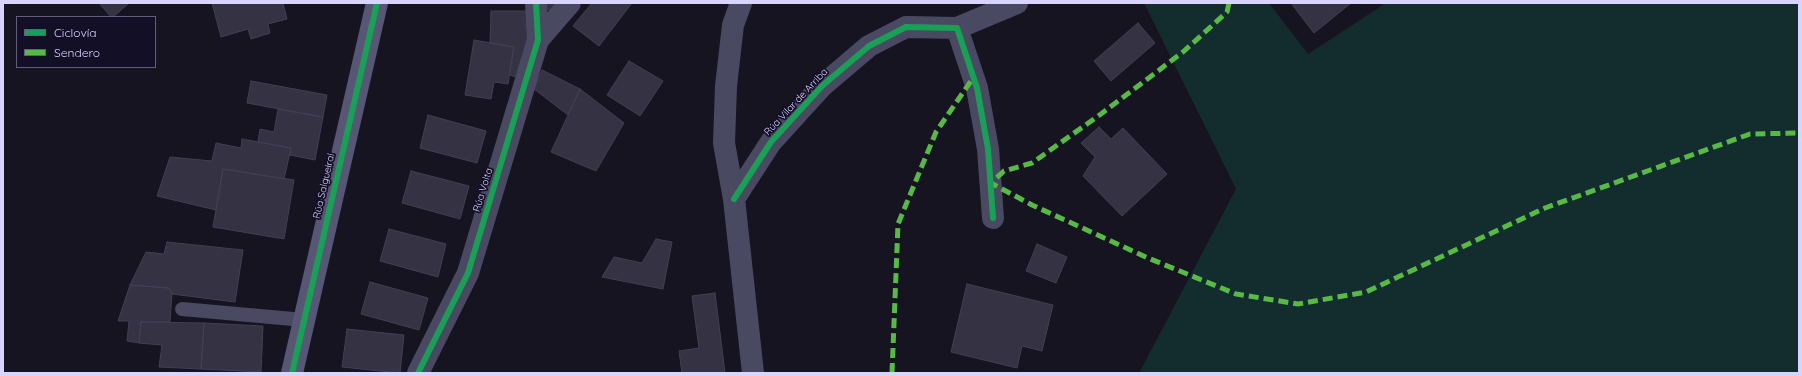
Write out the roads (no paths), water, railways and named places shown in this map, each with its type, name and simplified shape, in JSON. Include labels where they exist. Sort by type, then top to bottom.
[{"type":"street","name":"Rúa Salgueiral","points":[[292,373],[377,3]]},
{"type":"street","name":"Rúa Volta","points":[[418,373],[468,273],[538,40],[536,3]]},
{"type":"street","name":"Rúa Volta","points":[[538,40],[570,3]]},
{"type":"street","points":[[741,3],[733,25],[726,86],[724,143],[734,199],[752,373]]},
{"type":"street","points":[[993,218],[988,149],[976,88],[957,28],[1017,3]]},
{"type":"street","name":"Rúa Vilar de Arriba","points":[[734,199],[772,142],[822,86],[869,46],[906,27],[957,28]]},
{"type":"lane","points":[[182,309],[304,320]]}]
